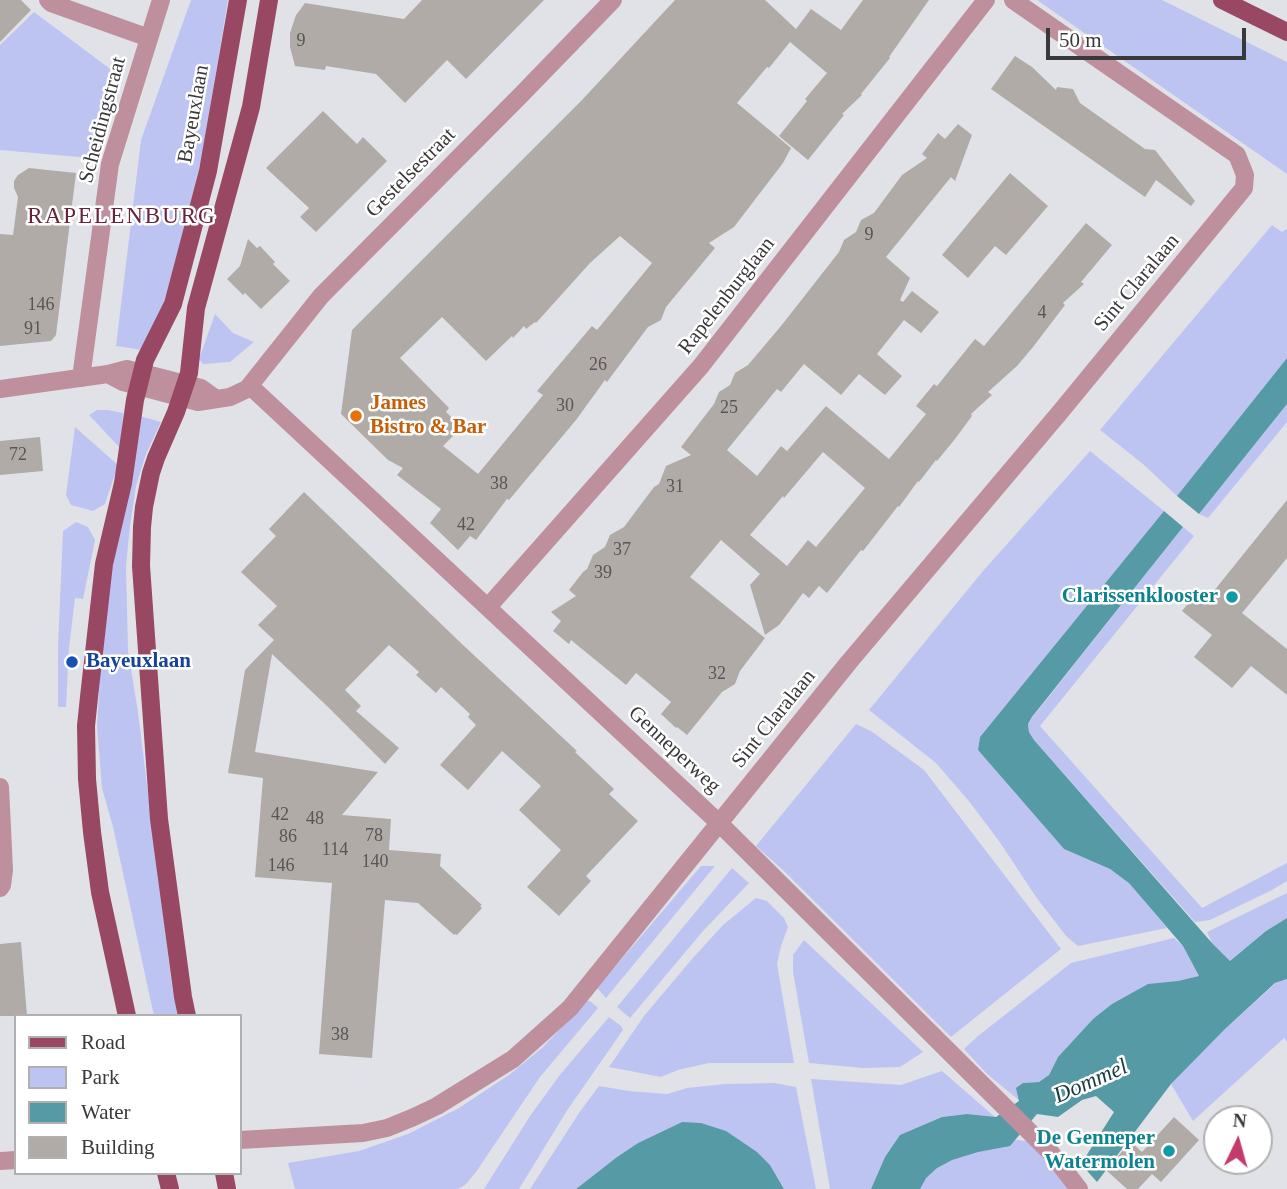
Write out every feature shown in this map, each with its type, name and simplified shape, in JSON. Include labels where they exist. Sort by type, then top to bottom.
[{"type":"main road","name":"Bayeuxlaan","points":[[127,1014],[95,858],[87,779],[86,726],[104,564],[123,483],[140,379],[145,360],[173,304],[208,171],[237,0]]},
{"type":"main road","points":[[187,1014],[159,819],[141,566],[142,527],[149,481],[156,458],[184,391],[196,307],[251,107],[269,0]]},
{"type":"main road","points":[[1222,0],[1287,32]]},
{"type":"street","points":[[48,0],[149,38]]},
{"type":"street","name":"Scheidingstraat","points":[[81,378],[110,164],[161,0]]},
{"type":"street","name":"Gestelsestraat","points":[[250,386],[321,296],[613,0]]},
{"type":"street","name":"Rapelenburglaan","points":[[488,607],[701,366],[986,0]]},
{"type":"street","name":"Sint Claralaan","points":[[242,1140],[363,1133],[387,1128],[437,1106],[513,1059],[570,1008],[849,663],[1244,188],[1244,175],[1237,155],[1013,0]]},
{"type":"street","points":[[0,389],[127,369],[140,379],[184,391],[198,402],[237,395],[250,386]]},
{"type":"street","name":"Genneperweg","points":[[250,386],[719,823],[1051,1153],[1079,1189]]},
{"type":"street","points":[[0,786],[4,870],[0,888]]},
{"type":"green space","points":[[191,0],[228,0],[202,157],[166,299],[142,350],[116,346],[141,140]]},
{"type":"green space","points":[[1037,0],[1162,0],[1287,62],[1287,174]]},
{"type":"green space","points":[[34,12],[117,74],[90,158],[0,150],[0,45]]},
{"type":"green space","points":[[1272,225],[1282,232],[1287,229],[1287,358],[1177,496],[1143,464],[1100,430]]},
{"type":"green space","points":[[215,314],[233,333],[254,342],[230,362],[203,364],[199,359]]},
{"type":"green space","points":[[1287,404],[1287,422],[1208,518],[1199,514]]},
{"type":"green space","points":[[97,410],[123,413],[121,449],[89,415]]},
{"type":"green space","points":[[140,416],[161,422],[146,454],[136,486],[130,526],[126,566],[128,651],[178,1014],[154,1014],[102,788],[97,726],[111,565],[136,452]]},
{"type":"green space","points":[[75,427],[118,465],[105,504],[93,511],[71,505],[66,495]]},
{"type":"green space","points":[[1090,451],[1164,511],[980,737],[978,750],[1064,849],[1110,869],[1129,882],[1167,928],[1078,946],[1066,936],[999,841],[936,763],[869,710],[983,571]]},
{"type":"green space","points":[[76,522],[88,527],[95,540],[83,599],[75,598],[66,707],[58,707],[63,531]]},
{"type":"green space","points":[[1183,527],[1194,536],[1040,726],[1202,908],[1287,863],[1287,881],[1210,920],[1195,922],[1034,740],[1028,724]]},
{"type":"green space","points":[[856,724],[871,731],[924,770],[1061,949],[951,1037],[756,846]]},
{"type":"green space","points":[[701,866],[715,866],[606,998],[597,988]]},
{"type":"green space","points":[[732,868],[749,883],[703,931],[630,1018],[617,1007]]},
{"type":"green space","points":[[1287,893],[1287,918],[1266,931],[1230,961],[1212,943],[1207,932]]},
{"type":"green space","points":[[756,898],[767,901],[784,918],[788,927],[777,964],[794,1063],[709,1063],[661,1077],[609,1067],[644,1016],[692,959],[723,925]]},
{"type":"green space","points":[[1174,938],[1183,946],[1199,976],[1178,981],[1093,1019],[1058,1057],[1049,1075],[1039,1082],[1023,1083],[1020,1101],[987,1074],[964,1049],[1071,963]]},
{"type":"green space","points":[[804,940],[923,1052],[900,1067],[863,1068],[809,1063],[793,972],[793,955]]},
{"type":"green space","points":[[1287,979],[1287,1042],[1284,1038],[1211,1105],[1203,1105],[1203,1112],[1193,1121],[1171,1084],[1225,1029],[1276,983]]},
{"type":"green space","points":[[587,1001],[598,1008],[540,1077],[465,1185],[458,1189],[295,1189],[288,1163],[359,1151],[408,1134],[459,1108],[509,1075],[542,1048]]},
{"type":"green space","points":[[609,1017],[623,1030],[568,1109],[519,1189],[484,1189],[559,1076]]},
{"type":"green space","points":[[942,1071],[995,1117],[967,1114],[942,1117],[901,1135],[885,1157],[871,1189],[830,1189],[811,1079],[901,1085]]},
{"type":"green space","points":[[774,1083],[796,1087],[816,1189],[784,1189],[770,1165],[682,1122],[638,1143],[576,1189],[530,1189],[599,1086],[667,1094],[687,1088],[725,1084]]},
{"type":"green space","points":[[973,1134],[1041,1143],[1076,1189],[894,1189]]},
{"type":"water","points":[[1287,358],[1287,404],[1199,514],[1177,496]]},
{"type":"water","name":"Dommel","points":[[1164,511],[1183,527],[1032,717],[1028,724],[1029,732],[1230,961],[1266,931],[1287,918],[1287,979],[1275,983],[1171,1084],[1097,1182],[1081,1164],[1114,1112],[1096,1096],[1082,1100],[1058,1117],[1037,1114],[1010,1146],[952,1160],[937,1168],[926,1178],[920,1189],[871,1189],[885,1157],[900,1135],[942,1117],[967,1114],[996,1117],[1019,1101],[1016,1088],[1023,1083],[1039,1082],[1049,1075],[1058,1057],[1093,1019],[1112,1004],[1148,984],[1199,976],[1183,946],[1129,883],[1110,869],[1064,849],[978,750],[980,737]]},
{"type":"water","points":[[682,1122],[701,1123],[726,1131],[757,1152],[770,1165],[784,1189],[576,1189],[638,1143]]},
{"type":"building","points":[[0,0],[21,0],[31,10],[0,42]]},
{"type":"building","points":[[422,0],[544,0],[466,79],[447,60],[405,103],[376,74],[326,66],[325,70],[295,66],[290,33],[296,15],[305,3],[404,19]]},
{"type":"building","points":[[675,0],[765,0],[796,29],[811,9],[841,30],[863,0],[929,0],[890,58],[862,95],[842,114],[844,115],[808,160],[779,136],[827,73],[790,42],[769,68],[767,67],[737,103],[791,148],[783,163],[734,227],[709,243],[715,248],[666,307],[661,320],[648,327],[607,382],[605,380],[576,420],[509,500],[507,499],[476,540],[470,536],[458,550],[430,523],[441,509],[397,475],[403,468],[388,460],[341,414],[352,330],[582,100]],"holes":[[[620,236],[652,263],[597,330],[592,326],[537,391],[543,395],[478,474],[443,446],[462,427],[446,412],[449,408],[400,358],[442,317],[486,361],[524,326],[526,329],[536,323],[590,263]]]},
{"type":"building","points":[[1015,56],[1032,67],[1056,90],[1057,87],[1073,89],[1080,103],[1145,149],[1155,150],[1195,201],[1191,206],[1156,180],[1145,197],[991,89]]},
{"type":"building","points":[[323,111],[357,144],[363,137],[387,161],[316,232],[300,217],[309,208],[266,168]]},
{"type":"building","points":[[958,124],[972,135],[955,181],[951,177],[886,257],[910,278],[900,300],[903,302],[912,291],[939,312],[921,333],[904,320],[877,354],[902,376],[885,395],[859,374],[841,395],[804,364],[781,392],[777,389],[727,450],[757,476],[781,446],[787,451],[826,406],[889,459],[926,414],[916,406],[934,384],[937,386],[975,339],[984,346],[1086,223],[1112,245],[1081,282],[1084,284],[1063,303],[1065,305],[1033,347],[1017,366],[988,392],[992,395],[971,414],[955,439],[827,593],[819,586],[809,598],[803,593],[779,625],[765,635],[750,585],[760,574],[721,540],[690,577],[765,638],[740,671],[735,684],[722,692],[687,735],[661,714],[671,702],[636,673],[626,685],[571,640],[569,644],[553,631],[561,621],[551,612],[576,596],[569,590],[587,569],[593,555],[605,547],[610,535],[624,527],[659,484],[666,466],[691,455],[681,447],[714,404],[719,392],[730,385],[735,373],[748,365],[781,326],[839,252],[844,240],[856,232],[861,220],[874,213],[902,175],[927,158],[922,154],[938,133],[945,139]],"holes":[[[823,452],[865,488],[816,547],[808,540],[787,566],[750,535]]]},
{"type":"building","points":[[29,168],[76,173],[56,335],[51,341],[0,346],[0,234],[13,235],[18,197],[14,181]]},
{"type":"building","points":[[1010,173],[1048,206],[1006,255],[995,246],[968,278],[942,255]]},
{"type":"building","points":[[248,239],[257,248],[260,246],[290,281],[261,309],[227,279],[240,266]]},
{"type":"building","points":[[40,437],[43,471],[0,475],[0,441]]},
{"type":"building","points":[[304,492],[577,751],[575,752],[614,789],[609,794],[638,821],[586,876],[591,881],[559,916],[527,887],[561,850],[519,810],[541,786],[502,751],[468,790],[440,765],[476,725],[468,717],[470,714],[441,687],[436,693],[416,675],[419,672],[389,645],[345,690],[361,706],[356,711],[399,748],[385,764],[272,654],[255,752],[378,772],[342,815],[391,819],[389,850],[441,854],[440,866],[482,905],[457,935],[454,935],[418,903],[385,900],[372,1058],[319,1054],[332,883],[255,877],[263,778],[228,773],[245,670],[274,640],[258,625],[277,606],[241,572],[276,536],[269,529]]},
{"type":"building","name":"Clarissenklooster","points":[[1287,500],[1287,558],[1242,613],[1287,649],[1287,695],[1251,666],[1232,688],[1194,657],[1212,635],[1182,611],[1199,590],[1209,597]]},
{"type":"building","points":[[21,942],[27,1014],[0,1016],[0,944]]},
{"type":"building","name":"De Genneper Watermolen","points":[[1174,1117],[1199,1140],[1161,1182],[1152,1174],[1138,1189],[1127,1189],[1107,1171],[1130,1141],[1142,1152]]},
{"type":"place","name":"James Bistro & Bar","points":[[356,416]]},
{"type":"place","name":"Clarissenklooster","points":[[1232,597]]},
{"type":"place","name":"Bayeuxlaan","points":[[72,662]]},
{"type":"place","name":"De Genneper Watermolen","points":[[1169,1151]]},
{"type":"district","name":"RAPELENBURG","points":[[122,217]]}]
